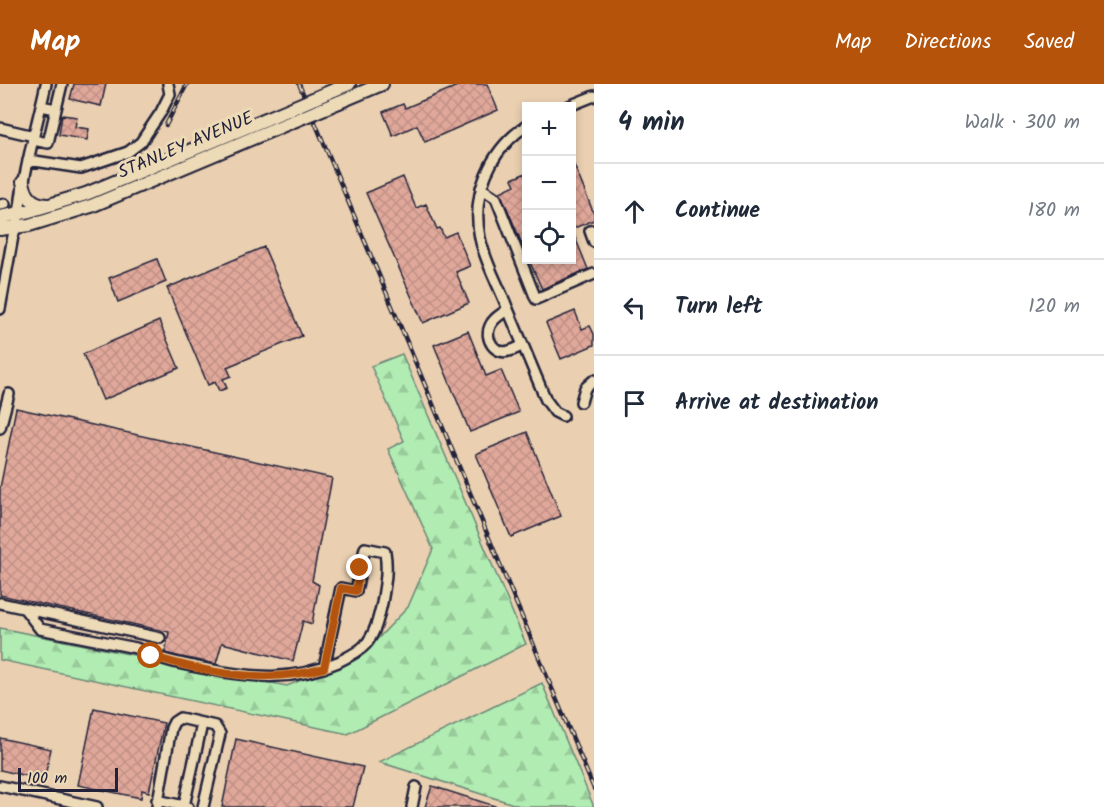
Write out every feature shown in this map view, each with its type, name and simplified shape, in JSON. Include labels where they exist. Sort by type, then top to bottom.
[{"type":"main road","name":"STANLEY AVENUE","points":[[337,96],[349,84]]},
{"type":"main road","name":"STANLEY AVENUE","points":[[0,229],[17,219],[337,96],[382,84]]},
{"type":"main road","name":"STANLEY AVENUE","points":[[0,217],[17,219],[29,225],[91,206],[269,124]]},
{"type":"main road","points":[[23,182],[30,200],[36,204],[54,205]]},
{"type":"street","points":[[0,309],[23,182],[46,84]]},
{"type":"street","points":[[0,128],[48,143],[62,84]]},
{"type":"street","points":[[28,160],[81,168],[128,152],[141,142],[161,112],[170,94],[168,84]]},
{"type":"street","points":[[576,103],[594,96]]},
{"type":"street","points":[[41,106],[56,110]]},
{"type":"street","points":[[522,129],[500,150],[487,171],[478,207],[480,236],[484,251],[546,400],[555,412],[563,416]]},
{"type":"street","points":[[481,188],[496,198],[536,298],[594,274]]},
{"type":"street","points":[[594,230],[590,231],[594,242]]},
{"type":"street","points":[[508,309],[495,318],[489,326],[488,337],[492,345],[501,352],[523,345]]},
{"type":"street","points":[[581,402],[585,388],[594,380]]},
{"type":"street","points":[[0,428],[9,393]]},
{"type":"street","points":[[24,608],[40,629],[136,648],[151,656],[171,662],[249,677],[273,678],[302,675],[324,668],[344,659],[366,645],[380,612],[388,566],[385,552],[365,548],[356,591],[341,588],[324,668]]},
{"type":"street","points":[[0,603],[160,638]]},
{"type":"street","points":[[202,724],[186,806],[157,803],[171,728],[180,718],[214,726],[220,734],[203,807]]},
{"type":"street","points":[[0,786],[97,807]]},
{"type":"street","points":[[412,807],[416,788]]},
{"type":"green space","points":[[402,354],[526,644],[348,734],[0,660],[0,628],[287,686],[362,655],[408,607],[433,549],[388,449],[404,441],[371,366]]},
{"type":"green space","points":[[542,683],[594,807],[523,807],[379,762]]},
{"type":"building","points":[[74,84],[106,84],[101,106],[70,99]]},
{"type":"building","points":[[462,84],[487,84],[498,110],[425,142],[417,125],[393,136],[383,112],[403,104],[405,108]]},
{"type":"building","points":[[62,115],[77,117],[75,127],[89,129],[87,140],[59,135]]},
{"type":"building","points":[[576,170],[594,214],[594,220],[576,227]]},
{"type":"building","points":[[522,175],[522,244],[500,192],[515,185],[512,179]]},
{"type":"building","points":[[403,177],[416,208],[426,204],[437,229],[440,228],[444,237],[456,232],[470,266],[456,272],[469,303],[423,323],[366,193]]},
{"type":"building","points":[[576,240],[588,269],[542,289],[531,264],[576,264]]},
{"type":"building","points":[[264,247],[302,336],[227,367],[231,376],[223,379],[227,388],[219,391],[215,382],[208,385],[167,288]]},
{"type":"building","points":[[157,259],[166,282],[118,302],[109,278]]},
{"type":"building","points":[[575,311],[582,329],[590,326],[594,334],[594,345],[561,359],[546,323]]},
{"type":"building","points":[[159,321],[179,368],[103,400],[83,354]]},
{"type":"building","points":[[468,331],[486,376],[501,370],[519,412],[470,432],[434,345]]},
{"type":"building","points":[[16,408],[332,478],[312,581],[319,585],[312,624],[303,621],[293,661],[222,643],[216,664],[181,657],[165,653],[169,632],[0,595],[0,488]]},
{"type":"building","points":[[527,432],[561,516],[511,537],[476,454]]},
{"type":"building","points":[[94,708],[164,723],[149,792],[142,790],[141,798],[78,785]]},
{"type":"building","points":[[0,738],[51,749],[44,780],[0,770]]},
{"type":"building","points":[[236,739],[363,767],[353,807],[222,807]]},
{"type":"building","points":[[432,786],[495,806],[425,807]]},
{"type":"railway","points":[[166,125],[187,84]]},
{"type":"railway","points":[[299,84],[594,789]]},
{"type":"route","points":[[151,656],[249,677],[273,678],[302,675],[324,668],[341,588],[356,591],[360,568]]}]
